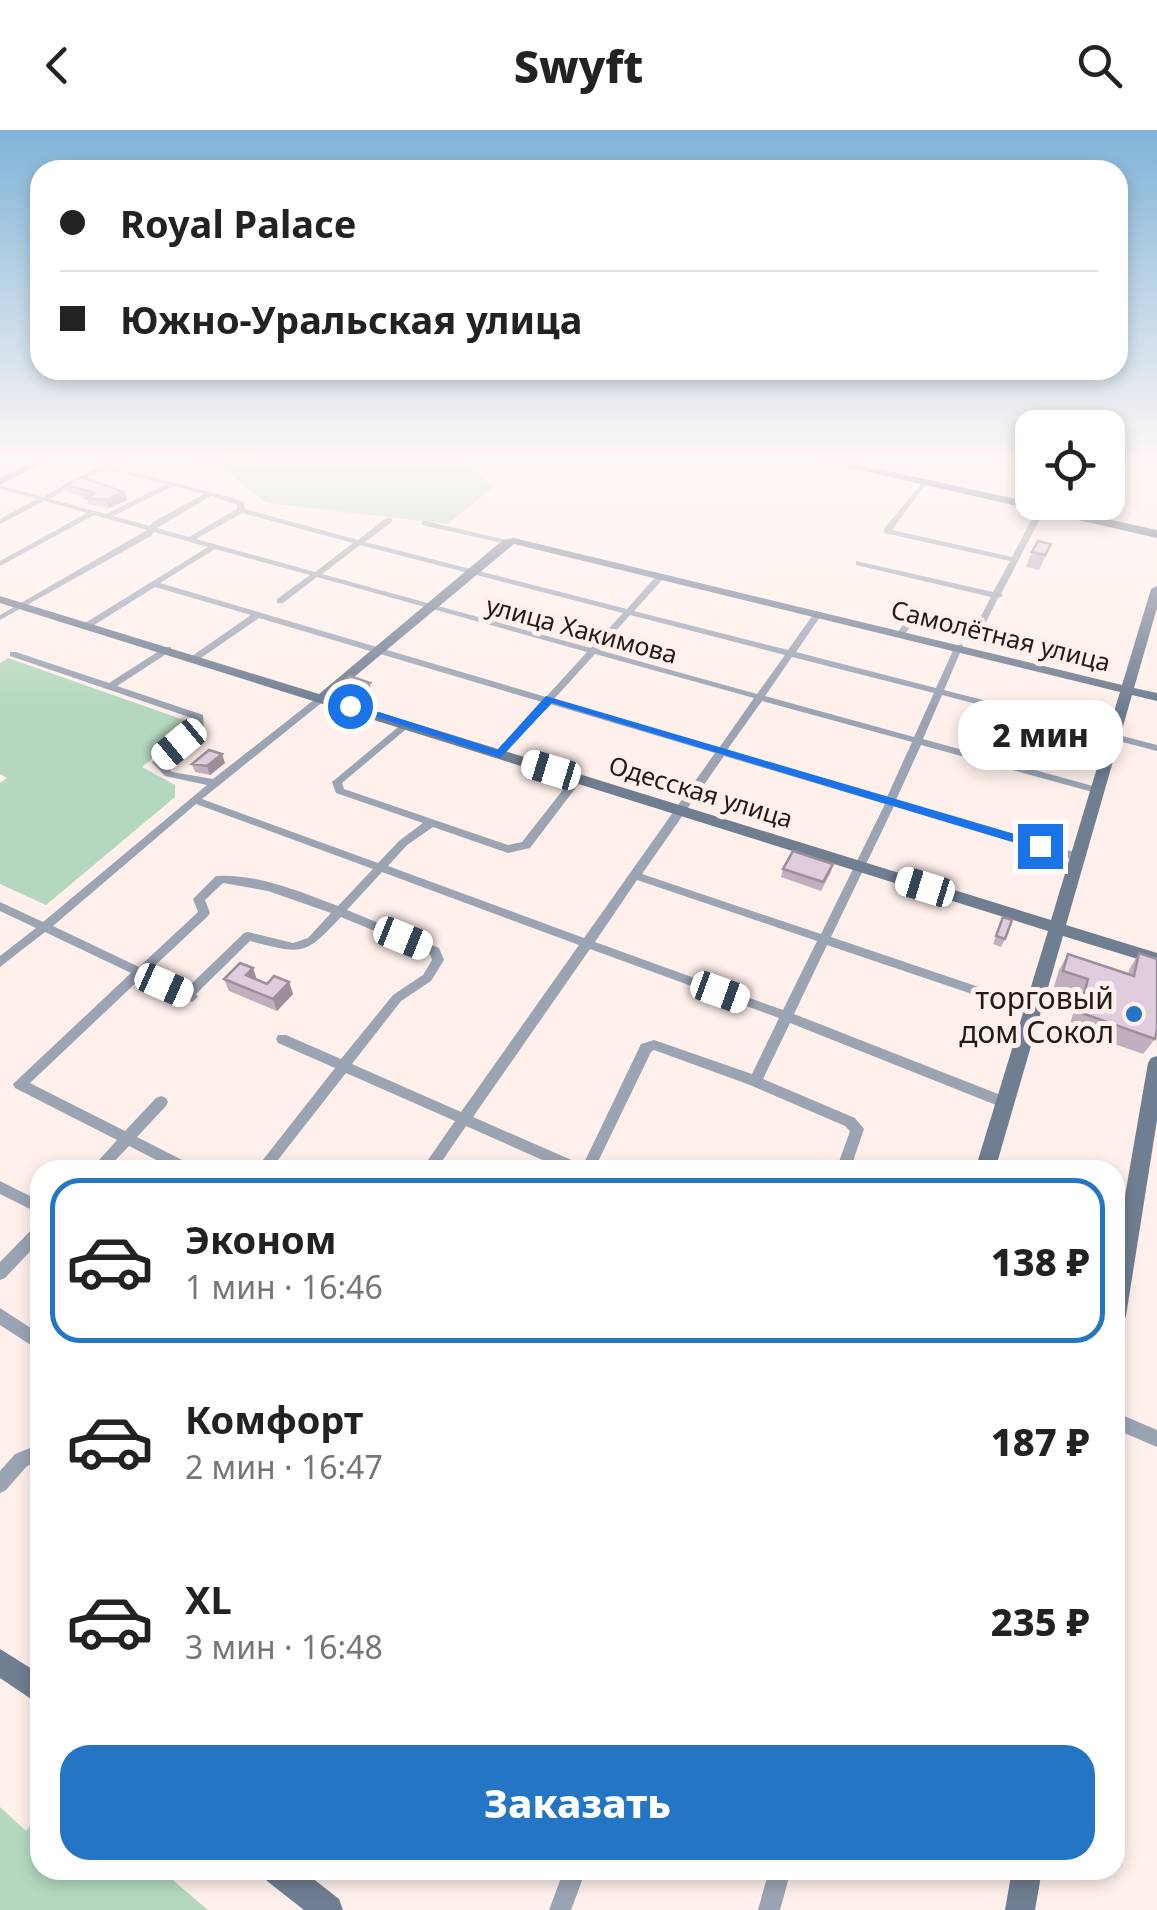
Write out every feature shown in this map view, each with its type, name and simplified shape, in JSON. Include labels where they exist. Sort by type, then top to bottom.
[{"type":"street","points":[[0,564],[40,542]]},
{"type":"street","points":[[0,618],[130,542]]},
{"type":"street","name":"улица Хакимова","points":[[199,542],[1096,790]]},
{"type":"street","points":[[361,542],[1157,748]]},
{"type":"street","points":[[280,601],[361,542]]},
{"type":"street","points":[[0,963],[507,542]]},
{"type":"street","name":"Самолётная улица","points":[[507,542],[959,646],[1157,696]]},
{"type":"street","points":[[936,542],[1016,560]]},
{"type":"street","points":[[902,633],[918,610],[978,623],[999,596],[1025,542]]},
{"type":"street","points":[[88,625],[214,546]]},
{"type":"street","points":[[859,562],[999,596]]},
{"type":"street","points":[[500,754],[661,576]]},
{"type":"street","points":[[154,584],[1077,858]]},
{"type":"street","points":[[988,1160],[1157,588]]},
{"type":"street","name":"Одесская улица","points":[[0,599],[1157,959]]},
{"type":"street","points":[[435,1160],[818,614]]},
{"type":"street","points":[[195,658],[257,615]]},
{"type":"street","points":[[755,1082],[892,801],[959,646]]},
{"type":"street","points":[[110,687],[168,649]]},
{"type":"street","points":[[13,654],[200,717],[201,726],[157,762],[169,774],[215,783]]},
{"type":"street","points":[[406,725],[337,782],[344,794],[508,849],[526,845],[577,779]]},
{"type":"street","points":[[195,800],[786,1016],[1006,1103]]},
{"type":"street","points":[[0,906],[190,996],[248,936],[293,947],[312,942],[403,843],[431,824]]},
{"type":"street","points":[[637,876],[1034,1010]]},
{"type":"street","points":[[169,1160],[20,1084],[204,913],[199,899],[220,879],[243,879],[434,951],[438,960],[436,970],[405,990],[270,1160]]},
{"type":"street","points":[[282,1039],[561,1160]]},
{"type":"street","points":[[589,1160],[646,1048],[664,1046],[850,1122],[857,1129],[846,1160]]},
{"type":"street","points":[[1125,1268],[1150,1148],[1157,1063]]},
{"type":"street","points":[[106,1160],[161,1102]]},
{"type":"street","points":[[0,1187],[30,1203]]},
{"type":"street","points":[[0,1273],[30,1242]]},
{"type":"street","points":[[0,1316],[30,1336]]},
{"type":"street","points":[[1125,1425],[1157,1439]]},
{"type":"street","points":[[0,1484],[21,1460],[30,1457]]},
{"type":"street","points":[[0,1662],[30,1684]]},
{"type":"street","points":[[290,1880],[328,1910]]},
{"type":"street","points":[[560,1910],[571,1880]]},
{"type":"street","points":[[769,1910],[777,1880]]},
{"type":"street","points":[[1020,1910],[1025,1880]]},
{"type":"green space","points":[[8,658],[184,720],[188,730],[142,767],[175,785],[175,797],[46,905],[0,884],[0,783],[7,778],[0,774],[0,663]]},
{"type":"green space","points":[[0,1807],[26,1831],[30,1826],[30,1880],[173,1880],[208,1910],[0,1910]]},
{"type":"building","points":[[1037,542],[1051,544],[1045,555],[1032,552]]},
{"type":"building","points":[[350,676],[370,683],[360,691],[339,685]]},
{"type":"building","points":[[209,750],[222,754],[207,766],[192,764]]},
{"type":"building","points":[[793,851],[833,864],[823,882],[783,869]]},
{"type":"building","points":[[1003,917],[1012,920],[1005,939],[996,936]]},
{"type":"building","points":[[1139,953],[1157,959],[1155,1039],[1079,1012],[1088,979],[1063,971],[1068,954],[1134,976]]},
{"type":"building","points":[[240,963],[253,968],[246,975],[267,984],[274,976],[289,982],[273,999],[224,979]]},
{"type":"place","name":"торговый дом Сокол","points":[[1134,1014]]},
{"type":"route","points":[[350,706],[500,754],[550,699],[1040,846]]}]
